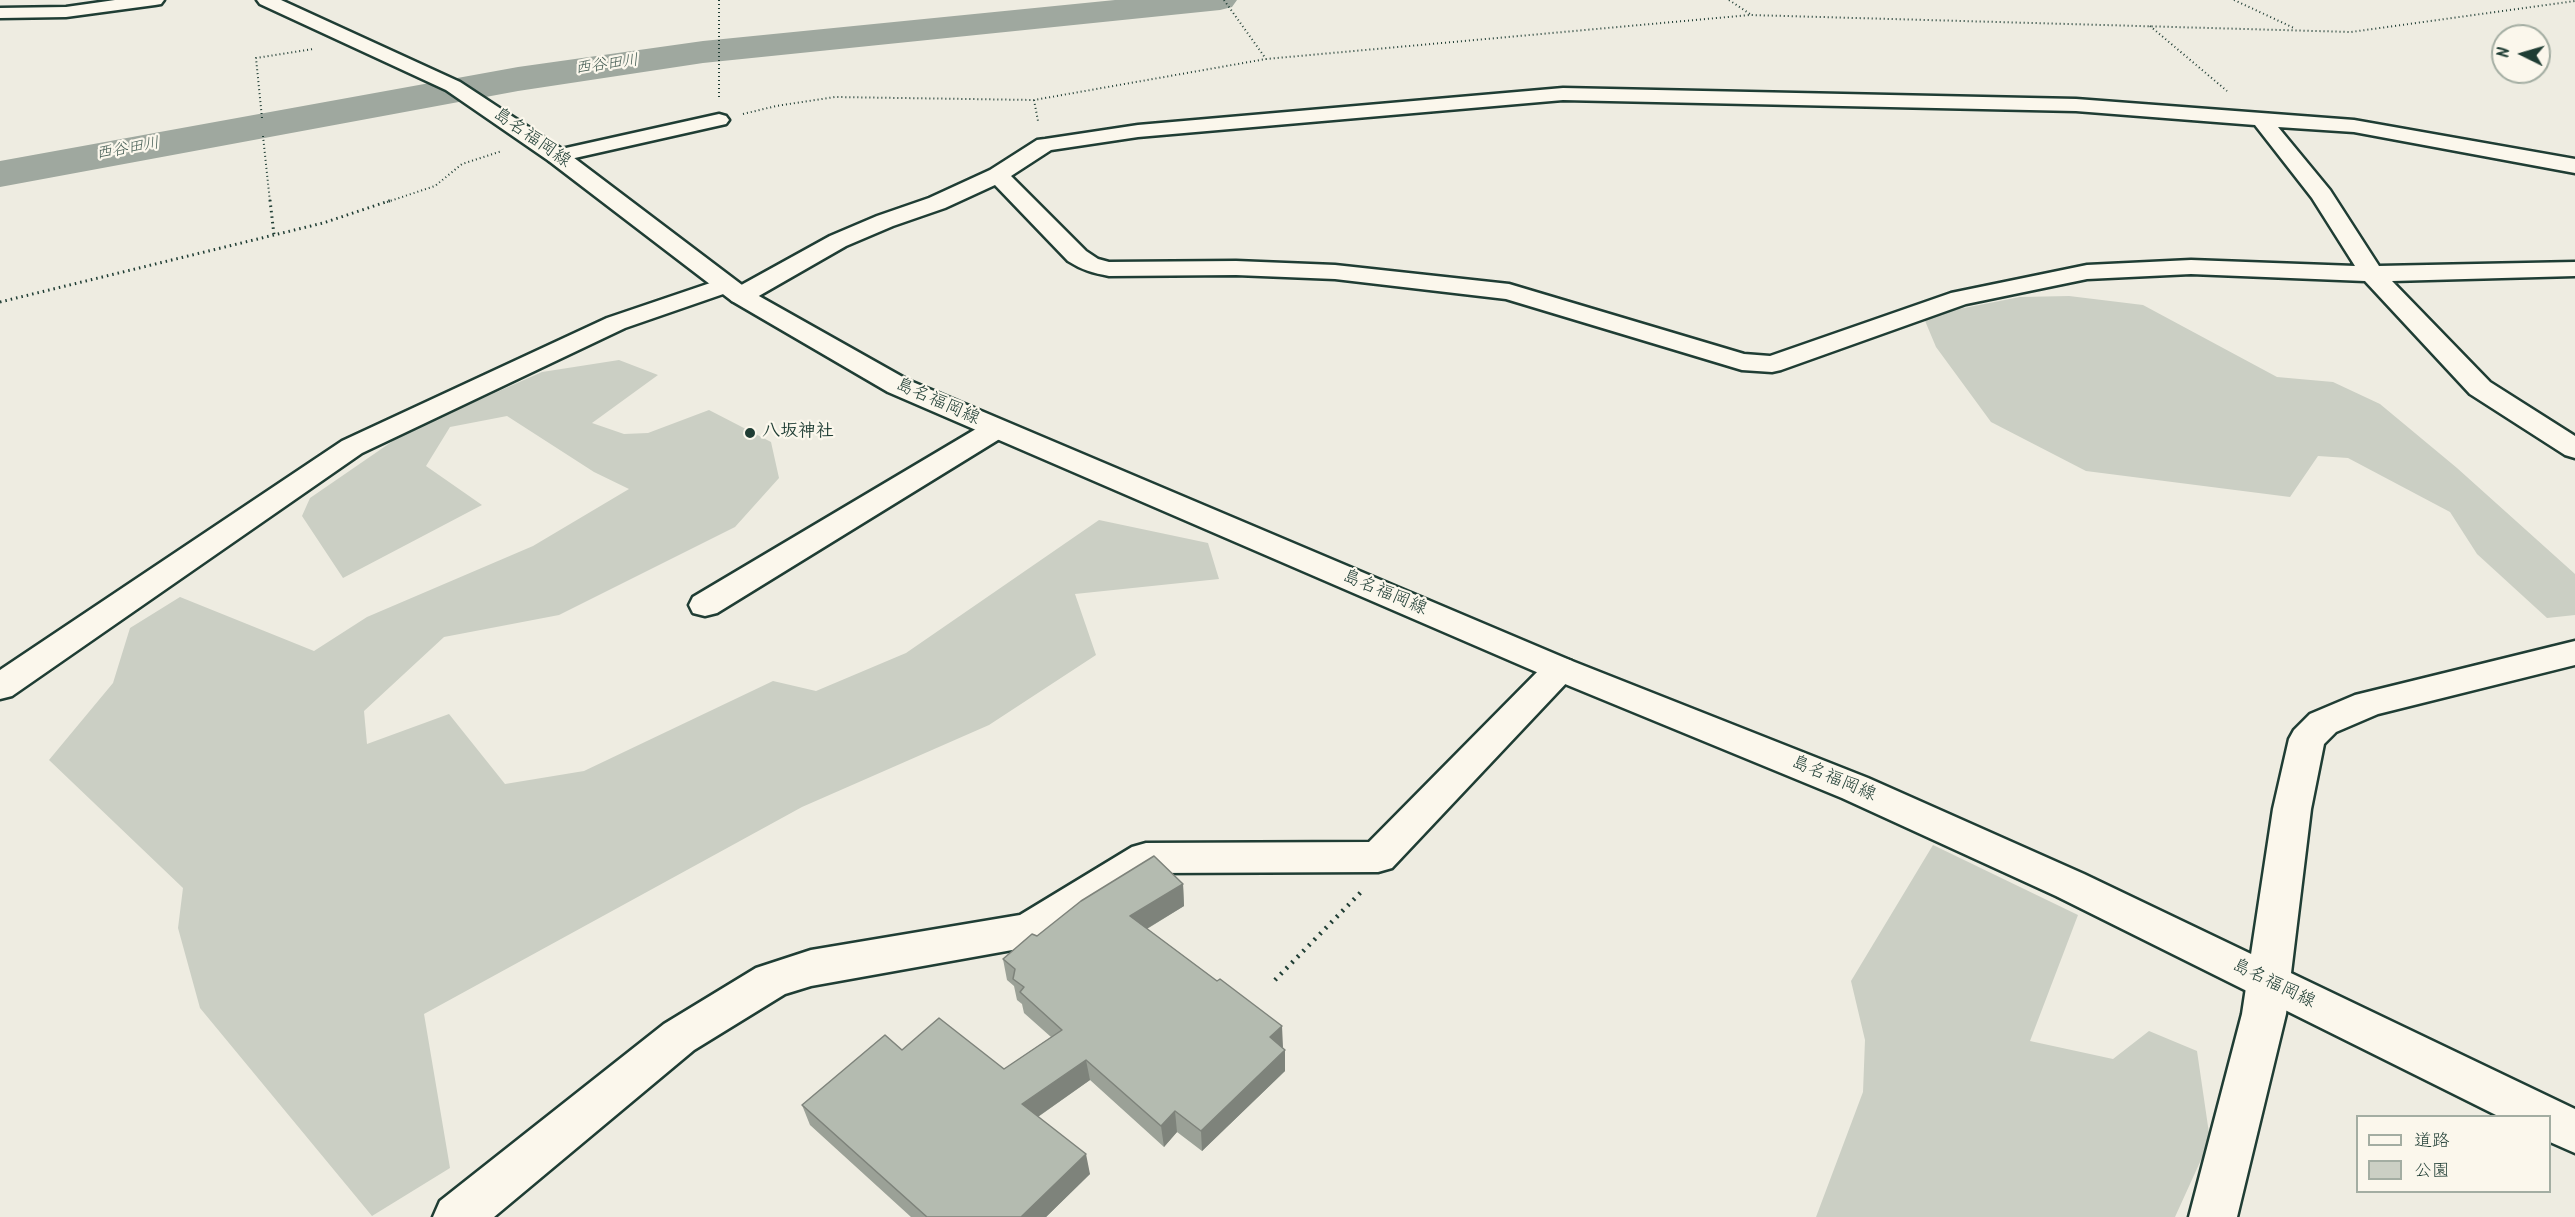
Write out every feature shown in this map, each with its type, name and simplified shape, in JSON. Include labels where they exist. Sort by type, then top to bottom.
[{"type":"street","points":[[0,13],[66,12],[155,0]]},
{"type":"street","name":"島名福岡線","points":[[266,0],[458,89],[547,149],[733,290],[898,386],[1560,669],[1855,788],[2070,885],[2541,1115]]},
{"type":"street","points":[[0,687],[352,447],[616,323],[733,290],[885,221],[937,204],[998,175],[1045,145],[1114,134],[1563,94],[2024,103],[2354,126],[2575,166]]},
{"type":"street","points":[[547,149],[719,120]]},
{"type":"street","points":[[2263,121],[2322,195],[2372,274],[2480,388],[2575,449]]},
{"type":"street","points":[[998,175],[1077,256],[1090,265],[1110,269],[1236,268],[1335,272],[1509,291],[1742,362],[1772,364],[1960,298],[2088,272],[2191,267],[2372,274],[2575,269]]},
{"type":"street","points":[[705,605],[996,429]]},
{"type":"street","points":[[2213,1217],[2258,1039],[2292,809],[2307,739],[2323,723],[2368,704],[2575,653]]},
{"type":"street","points":[[457,1217],[679,1037],[771,981],[811,968],[1029,930],[1146,858],[1378,857],[1560,669]]},
{"type":"street","points":[[2551,1120],[2575,1132]]},
{"type":"path","points":[[718,0],[719,120],[776,106],[835,97],[1034,100],[1266,59],[1750,15],[2351,32],[2575,1]]},
{"type":"path","points":[[1729,0],[1750,15]]},
{"type":"path","points":[[2234,0],[2297,30]]},
{"type":"path","points":[[1225,1],[1266,59]]},
{"type":"path","points":[[2150,26],[2263,121]]},
{"type":"path","points":[[262,118],[256,58],[357,41]]},
{"type":"path","points":[[263,136],[274,235]]},
{"type":"path","points":[[0,302],[322,222],[435,186],[447,179],[456,168],[465,162],[547,149]]},
{"type":"path","points":[[1275,980],[1367,886],[1378,857]]},
{"type":"green space","points":[[2069,296],[2143,305],[2277,377],[2333,382],[2380,404],[2457,468],[2575,574],[2575,615],[2547,618],[2477,554],[2450,512],[2348,458],[2318,456],[2290,497],[2086,471],[1991,422],[1936,347],[1923,316],[2020,297]]},
{"type":"green space","points":[[619,360],[658,375],[592,423],[624,434],[648,433],[709,410],[771,442],[779,478],[735,527],[559,615],[444,637],[364,711],[367,744],[449,714],[505,784],[584,771],[773,681],[816,691],[906,653],[1099,520],[1208,543],[1219,579],[1075,594],[1096,655],[989,725],[802,807],[424,1014],[450,1168],[372,1216],[200,1008],[178,928],[183,888],[49,760],[113,683],[130,628],[180,597],[314,651],[367,617],[533,546],[629,489],[594,472],[507,416],[450,427],[426,466],[482,505],[343,578],[302,516],[310,498],[406,432],[542,372]]},
{"type":"green space","points":[[1933,845],[2078,915],[2030,1041],[2113,1059],[2149,1031],[2197,1051],[2210,1140],[2175,1217],[1816,1217],[1863,1092],[1865,1040],[1851,981]]},
{"type":"building","points":[[1154,856],[1183,884],[1130,916],[1282,1026],[1270,1037],[1285,1050],[1201,1131],[1175,1111],[1161,1126],[1086,1060],[1022,1104],[1086,1154],[1021,1217],[927,1217],[802,1105],[885,1035],[902,1050],[939,1018],[1004,1069],[1062,1030],[1020,992],[1024,987],[1013,979],[1015,969],[1003,959],[1032,934],[1037,936],[1081,901]]},
{"type":"waterway","name":"西谷田川","points":[[0,174],[518,79],[703,52],[1220,0]]},
{"type":"place","name":"八坂神社","points":[[750,433]]}]
